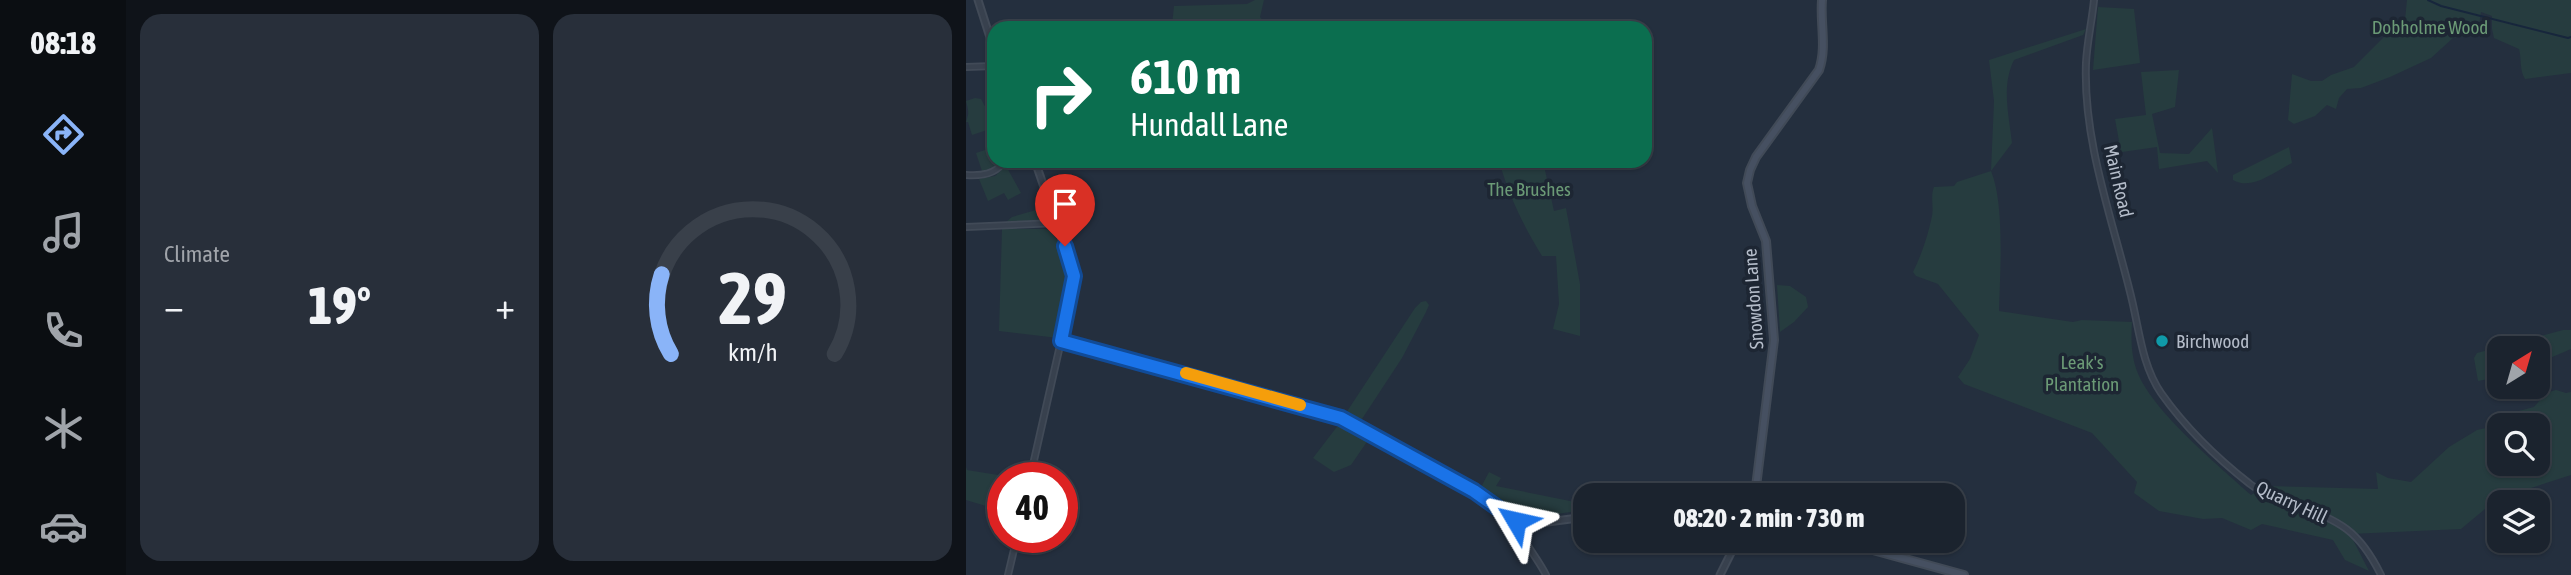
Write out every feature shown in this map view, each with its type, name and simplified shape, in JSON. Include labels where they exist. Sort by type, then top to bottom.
[{"type":"main road","name":"Snowdon Lane","points":[[1756,483],[1774,340],[1766,242],[1752,206],[1747,183],[1756,157],[1819,70],[1824,53],[1820,22],[1822,0]]},
{"type":"main road","points":[[1884,553],[1964,575]]},
{"type":"street","points":[[978,0],[987,28]]},
{"type":"street","name":"Main Road","points":[[2094,0],[2086,64],[2090,124],[2107,209],[2120,251],[2147,366]]},
{"type":"street","points":[[966,67],[987,66]]},
{"type":"street","points":[[966,175],[992,173],[998,168]]},
{"type":"street","points":[[1034,462],[1074,276],[1037,168]]},
{"type":"street","points":[[966,227],[1057,223]]},
{"type":"street","points":[[1061,341],[1341,418],[1474,491],[1516,521],[1540,523],[1573,519]]},
{"type":"street","name":"Quarry Hill","points":[[2147,366],[2161,392],[2202,440],[2232,469],[2254,487],[2349,530],[2363,543],[2381,575]]},
{"type":"street","points":[[1516,521],[1519,531],[1546,575]]},
{"type":"street","points":[[1008,575],[1013,553]]},
{"type":"street","points":[[1720,575],[1731,553]]},
{"type":"green space","points":[[1264,0],[1260,17],[1263,21],[1172,21],[1174,6],[1247,4]]},
{"type":"green space","name":"Dobholme Wood","points":[[2407,0],[2571,0],[2571,73],[2525,79],[2519,49],[2494,38],[2492,16],[2481,12],[2479,25],[2472,35],[2453,38],[2431,58],[2361,88],[2347,89],[2339,98],[2336,109],[2327,105],[2315,116],[2294,124],[2288,120],[2292,74],[2311,81],[2322,81],[2354,67],[2392,29],[2405,20]]},
{"type":"green space","points":[[2098,7],[2134,9],[2140,63],[2093,70]]},
{"type":"green space","points":[[2086,29],[2083,35],[2014,60],[2007,90],[2012,143],[1991,171],[1994,101],[1989,60]]},
{"type":"green space","points":[[2179,70],[2175,107],[2152,114],[2160,153],[2189,154],[2212,128],[2218,173],[2207,161],[2159,169],[2157,147],[2115,153],[2115,144],[2119,141],[2115,119],[2146,115],[2141,72]]},
{"type":"green space","points":[[981,99],[987,110],[987,130],[972,135],[966,122],[966,101]]},
{"type":"green space","points":[[2289,147],[2292,163],[2255,182],[2240,183],[2233,180],[2233,175]]},
{"type":"green space","points":[[987,149],[987,168],[991,169],[982,171],[976,153]]},
{"type":"green space","points":[[1007,168],[1021,193],[1008,200],[1004,193],[988,201],[979,179],[995,176]]},
{"type":"green space","name":"The Brushes","points":[[1501,168],[1545,168],[1554,211],[1566,208],[1580,284],[1580,336],[1553,329],[1559,304],[1556,256],[1542,256],[1507,186]]},
{"type":"green space","name":"Leak's Plantation","points":[[1991,171],[2000,220],[1999,311],[2073,322],[2132,322],[2137,371],[2156,403],[2187,437],[2251,495],[2267,486],[2378,489],[2376,472],[2388,478],[2411,482],[2449,447],[2477,430],[2487,428],[2487,476],[2550,476],[2550,413],[2511,413],[2534,407],[2541,399],[2550,399],[2550,392],[2556,390],[2571,392],[2571,475],[2525,490],[2487,490],[2487,507],[2461,529],[2350,534],[2369,571],[2345,560],[2333,540],[2262,524],[2251,530],[2222,518],[2203,519],[2159,511],[2134,493],[2137,482],[2092,433],[1964,384],[1958,377],[1970,359],[1979,335],[1938,284],[1916,276],[1913,272],[1930,223],[1934,187],[1954,186],[1957,182]]},
{"type":"green space","points":[[1041,191],[1049,214],[1046,220],[1006,222],[1012,217],[1043,208],[1045,205],[1039,194]]},
{"type":"green space","points":[[1002,229],[1046,229],[1055,237],[1066,257],[1070,284],[1058,338],[999,331]]},
{"type":"green space","points":[[1777,285],[1790,286],[1806,297],[1808,307],[1780,332]]},
{"type":"green space","points":[[1426,301],[1429,305],[1402,358],[1360,422],[1400,443],[1398,446],[1373,433],[1351,465],[1334,472],[1313,458],[1348,417],[1344,416],[1415,308]]},
{"type":"green space","points":[[2571,330],[2571,349],[2550,358],[2550,336],[2541,336]]},
{"type":"green space","points":[[2487,350],[2487,379],[2478,381],[2474,358],[2477,353]]},
{"type":"green space","points":[[966,467],[967,470],[987,473],[986,506],[966,500]]},
{"type":"green space","points":[[1489,472],[1501,478],[1496,486],[1573,502],[1573,512],[1535,517],[1518,515],[1480,489]]},
{"type":"waterway","points":[[2428,0],[2441,6],[2571,37]]},
{"type":"slow traffic","points":[[1186,373],[1300,405]]},
{"type":"place","name":"Birchwood","points":[[2162,341]]},
{"type":"route","points":[[1065,246],[1074,276],[1061,341],[1179,371],[1341,418],[1474,491],[1516,521]]}]
